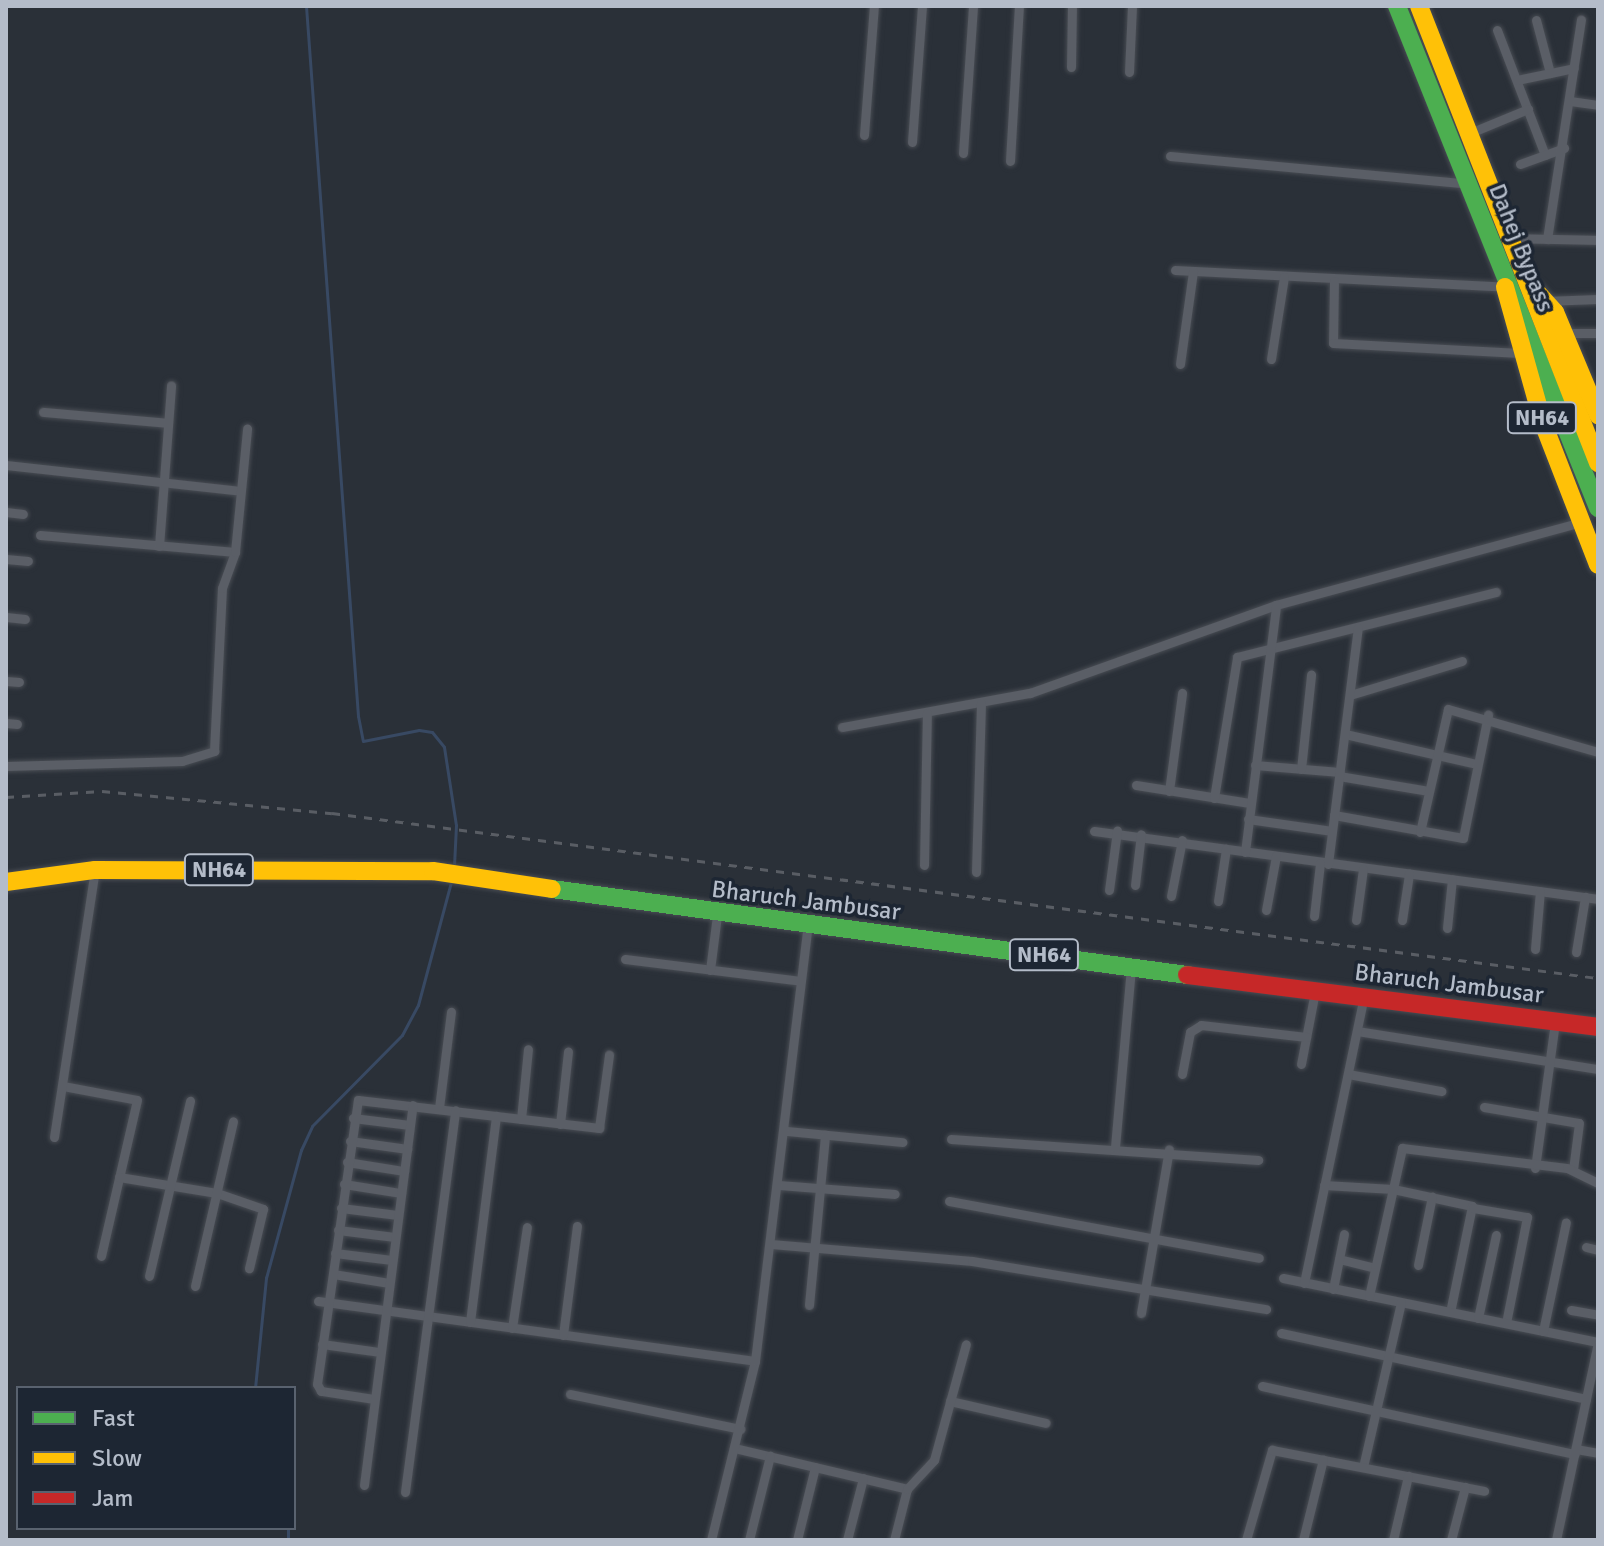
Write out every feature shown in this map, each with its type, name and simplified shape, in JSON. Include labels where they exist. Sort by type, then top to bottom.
[{"type":"highway","name":"Dahej Bypass","points":[[1397,6],[1469,184],[1507,254]]},
{"type":"highway","name":"Dahej Bypass","points":[[1419,6],[1470,133],[1514,284],[1598,508]]},
{"type":"highway","name":"Dahej Bypass","points":[[1514,284],[1598,463]]},
{"type":"highway","name":"NH64","points":[[1514,284],[1545,301],[1590,375],[1598,415]]},
{"type":"highway","name":"NH64","points":[[1514,284],[1520,353],[1598,565]]},
{"type":"highway","name":"Bharuch Jambusar","points":[[6,882],[95,870],[433,871],[717,915],[1598,1027]]},
{"type":"street","points":[[864,135],[874,6]]},
{"type":"street","points":[[912,142],[922,6]]},
{"type":"street","points":[[963,153],[973,6]]},
{"type":"street","points":[[1010,161],[1019,6]]},
{"type":"street","points":[[1071,67],[1072,6]]},
{"type":"street","points":[[1129,72],[1132,6]]},
{"type":"street","points":[[1536,20],[1550,73]]},
{"type":"street","points":[[1547,239],[1564,148],[1581,20]]},
{"type":"street","points":[[1497,30],[1545,155]]},
{"type":"street","points":[[1517,80],[1574,68]]},
{"type":"street","points":[[1570,101],[1598,105]]},
{"type":"street","points":[[1470,133],[1528,109]]},
{"type":"street","points":[[1520,164],[1564,148]]},
{"type":"street","points":[[1170,156],[1469,184]]},
{"type":"street","points":[[1507,254],[1547,239],[1598,240]]},
{"type":"street","points":[[1175,270],[1334,281],[1514,284]]},
{"type":"street","points":[[1180,364],[1193,271]]},
{"type":"street","points":[[1271,359],[1284,277]]},
{"type":"street","points":[[1334,281],[1333,343],[1520,353]]},
{"type":"street","points":[[1545,301],[1598,299]]},
{"type":"street","points":[[1564,333],[1598,333]]},
{"type":"street","points":[[159,546],[171,385]]},
{"type":"street","points":[[43,412],[168,423]]},
{"type":"street","points":[[6,766],[182,761],[214,751],[222,588],[235,552],[247,429]]},
{"type":"street","points":[[6,465],[241,491]]},
{"type":"street","points":[[6,512],[23,514]]},
{"type":"street","points":[[842,727],[1030,693],[1276,605],[1581,522]]},
{"type":"street","points":[[40,535],[235,552]]},
{"type":"street","points":[[6,559],[28,561]]},
{"type":"street","points":[[1214,798],[1233,661],[1496,592]]},
{"type":"street","points":[[1245,852],[1276,605]]},
{"type":"street","points":[[6,617],[25,619]]},
{"type":"street","points":[[1314,916],[1332,831],[1358,628]]},
{"type":"street","points":[[1350,695],[1462,661]]},
{"type":"street","points":[[1301,769],[1311,675]]},
{"type":"street","points":[[6,681],[19,682]]},
{"type":"street","points":[[1169,791],[1182,693]]},
{"type":"street","points":[[976,872],[981,703]]},
{"type":"street","points":[[1420,832],[1448,709],[1488,715],[1598,752]]},
{"type":"street","points":[[924,865],[927,713]]},
{"type":"street","points":[[1334,815],[1463,838],[1488,715]]},
{"type":"street","points":[[1485,732],[1501,720]]},
{"type":"street","points":[[1345,734],[1437,750],[1473,763]]},
{"type":"street","points":[[1255,765],[1340,774],[1429,791]]},
{"type":"street","points":[[1136,785],[1250,803]]},
{"type":"street","points":[[1248,819],[1332,831]]},
{"type":"street","points":[[1094,831],[1141,834],[1363,869],[1598,899]]},
{"type":"street","points":[[1109,890],[1117,831]]},
{"type":"street","points":[[1135,885],[1141,834]]},
{"type":"street","points":[[1171,896],[1182,840]]},
{"type":"street","points":[[1218,901],[1226,849]]},
{"type":"street","points":[[1266,910],[1276,856]]},
{"type":"street","points":[[1356,920],[1363,869]]},
{"type":"street","points":[[54,1137],[95,870]]},
{"type":"street","points":[[1402,920],[1409,874]]},
{"type":"street","points":[[1447,928],[1452,879]]},
{"type":"street","points":[[1535,949],[1540,891]]},
{"type":"street","points":[[1576,952],[1585,897]]},
{"type":"street","points":[[710,970],[717,915]]},
{"type":"street","points":[[711,1540],[755,1361],[787,1131],[808,926]]},
{"type":"street","points":[[625,959],[801,981]]},
{"type":"street","points":[[1115,1147],[1131,966]]},
{"type":"street","points":[[1301,1064],[1315,991]]},
{"type":"street","points":[[1304,1283],[1364,997]]},
{"type":"street","points":[[439,1108],[451,1012]]},
{"type":"street","points":[[1535,1168],[1555,1022]]},
{"type":"street","points":[[1182,1074],[1190,1032],[1201,1025],[1306,1037]]},
{"type":"street","points":[[1357,1031],[1598,1069]]},
{"type":"street","points":[[521,1119],[528,1049]]},
{"type":"street","points":[[560,1124],[568,1051]]},
{"type":"street","points":[[374,1399],[318,1390],[323,1301],[333,1274],[353,1118],[363,1098],[560,1124],[602,1125],[609,1055]]},
{"type":"street","points":[[1348,1074],[1441,1091]]},
{"type":"street","points":[[63,1086],[137,1100],[101,1256]]},
{"type":"street","points":[[149,1276],[190,1101]]},
{"type":"street","points":[[364,1485],[413,1105]]},
{"type":"street","points":[[1484,1107],[1579,1123],[1573,1170]]},
{"type":"street","points":[[405,1492],[455,1110]]},
{"type":"street","points":[[470,1322],[496,1116]]},
{"type":"street","points":[[353,1118],[410,1125]]},
{"type":"street","points":[[195,1286],[233,1121]]},
{"type":"street","points":[[787,1131],[902,1142]]},
{"type":"street","points":[[809,1305],[825,1135]]},
{"type":"street","points":[[951,1139],[1169,1149],[1258,1160]]},
{"type":"street","points":[[350,1141],[407,1149]]},
{"type":"street","points":[[1369,1296],[1402,1148],[1455,1150],[1535,1168],[1573,1170],[1598,1183]]},
{"type":"street","points":[[1141,1313],[1169,1149]]},
{"type":"street","points":[[347,1162],[404,1171]]},
{"type":"street","points":[[119,1177],[217,1193],[263,1209],[249,1268]]},
{"type":"street","points":[[344,1184],[401,1193]]},
{"type":"street","points":[[779,1185],[895,1194]]},
{"type":"street","points":[[1324,1185],[1393,1189],[1527,1217],[1506,1323]]},
{"type":"street","points":[[1418,1265],[1432,1196]]},
{"type":"street","points":[[949,1201],[1259,1258]]},
{"type":"street","points":[[341,1208],[398,1215]]},
{"type":"street","points":[[1450,1312],[1473,1208]]},
{"type":"street","points":[[1543,1331],[1566,1222]]},
{"type":"street","points":[[563,1335],[577,1226]]},
{"type":"street","points":[[512,1328],[527,1227]]},
{"type":"street","points":[[338,1230],[395,1237]]},
{"type":"street","points":[[1333,1289],[1344,1234]]},
{"type":"street","points":[[1478,1318],[1496,1235]]},
{"type":"street","points":[[771,1244],[972,1261],[1266,1309]]},
{"type":"street","points":[[1586,1247],[1598,1250]]},
{"type":"street","points":[[335,1253],[392,1260]]},
{"type":"street","points":[[1339,1259],[1375,1268]]},
{"type":"street","points":[[333,1274],[389,1283]]},
{"type":"street","points":[[1283,1278],[1598,1342],[1556,1540]]},
{"type":"street","points":[[323,1301],[755,1361]]},
{"type":"street","points":[[1363,1467],[1401,1302]]},
{"type":"street","points":[[1571,1310],[1598,1315]]},
{"type":"street","points":[[1281,1333],[1586,1399]]},
{"type":"street","points":[[322,1344],[380,1352]]},
{"type":"street","points":[[894,1540],[907,1489],[934,1460],[966,1344]]},
{"type":"street","points":[[1262,1386],[1575,1451],[1598,1453]]},
{"type":"street","points":[[570,1394],[740,1429]]},
{"type":"street","points":[[950,1401],[1046,1423]]},
{"type":"street","points":[[734,1448],[907,1489]]},
{"type":"street","points":[[1246,1540],[1269,1453],[1323,1459],[1484,1491]]},
{"type":"street","points":[[749,1540],[770,1456]]},
{"type":"street","points":[[1303,1540],[1323,1459]]},
{"type":"street","points":[[797,1540],[815,1467]]},
{"type":"street","points":[[1393,1540],[1408,1476]]},
{"type":"street","points":[[847,1540],[863,1478]]},
{"type":"street","points":[[1451,1540],[1465,1487]]},
{"type":"waterway","points":[[306,6],[358,716],[363,741],[419,730],[432,732],[444,747],[456,825],[454,866]]},
{"type":"waterway","points":[[255,1386],[266,1278],[301,1150],[312,1126],[402,1035],[418,1005],[451,882]]},
{"type":"waterway","points":[[288,1530],[288,1540]]},
{"type":"railway","points":[[6,797],[102,791],[332,813],[1598,978]]},
{"type":"traffic: fast","points":[[1397,6],[1598,508]]},
{"type":"traffic: fast","points":[[552,889],[1187,975]]},
{"type":"traffic: slow","points":[[1419,6],[1598,463]]},
{"type":"traffic: slow","points":[[1505,287],[1543,423],[1598,565]]},
{"type":"traffic: slow","points":[[1535,290],[1555,312],[1598,415]]},
{"type":"traffic: slow","points":[[6,882],[95,870],[433,871],[552,889]]},
{"type":"traffic: jam","points":[[1187,975],[1598,1027]]}]
